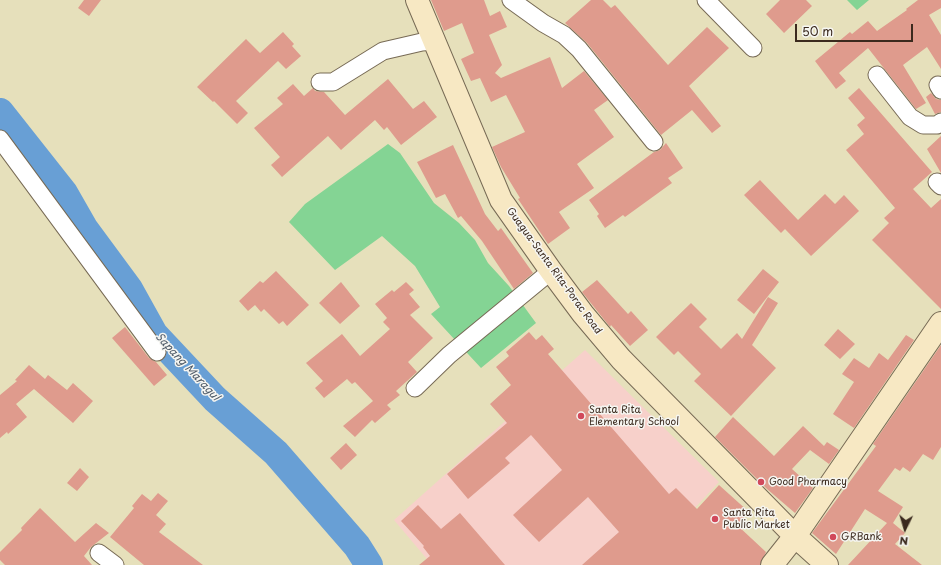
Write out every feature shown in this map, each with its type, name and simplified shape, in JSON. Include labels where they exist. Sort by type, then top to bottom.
[{"type":"main road","name":"Guagua-Santa Rita-Porac Road","points":[[417,0],[501,200],[582,314],[621,359],[795,536],[827,565]]},
{"type":"main road","points":[[772,565],[795,536],[941,323]]},
{"type":"street","points":[[511,0],[544,23],[564,34],[579,49],[654,142]]},
{"type":"street","points":[[706,0],[753,48]]},
{"type":"street","points":[[320,82],[333,82],[383,51],[422,42],[434,41]]},
{"type":"street","points":[[877,75],[910,117],[924,126],[937,125],[941,122]]},
{"type":"street","points":[[0,139],[157,352]]},
{"type":"street","points":[[415,388],[449,355],[551,271]]},
{"type":"street","points":[[99,553],[115,565]]},
{"type":"shaded area","name":"Santa Rita Elementary School","points":[[585,350],[719,482],[676,528],[627,565],[432,565],[394,520]]},
{"type":"green space","points":[[847,0],[869,0],[857,10]]},
{"type":"green space","points":[[388,144],[400,153],[434,203],[459,223],[475,240],[488,263],[509,286],[536,323],[481,368],[431,314],[440,307],[415,266],[382,236],[335,270],[289,222],[305,204]]},
{"type":"building","points":[[84,0],[101,0],[89,16],[78,8]]},
{"type":"building","points":[[431,0],[484,0],[490,16],[500,11],[507,27],[489,35],[502,65],[495,73],[501,78],[550,57],[562,88],[584,71],[608,100],[594,110],[614,137],[577,164],[594,188],[559,212],[570,228],[548,244],[518,199],[520,198],[501,167],[492,147],[525,132],[506,95],[491,102],[480,78],[471,81],[461,59],[474,53],[462,23],[444,31]]},
{"type":"building","points":[[591,0],[603,0],[611,8],[615,5],[668,65],[707,27],[729,48],[689,86],[721,126],[712,133],[692,110],[661,135],[587,43],[565,23]]},
{"type":"building","points":[[780,0],[806,0],[812,6],[784,33],[766,14]]},
{"type":"building","points":[[918,0],[941,0],[941,8],[929,15],[941,35],[941,69],[927,47],[903,65],[926,103],[916,109],[868,48],[839,73],[846,81],[836,89],[815,61],[850,32],[852,34],[868,21],[877,31],[907,10],[906,9]]},
{"type":"building","points":[[283,32],[294,44],[292,46],[301,56],[286,69],[278,61],[236,101],[248,113],[237,124],[214,101],[213,102],[197,87],[246,39],[260,53]]},
{"type":"building","points":[[388,79],[413,109],[424,101],[437,117],[401,145],[387,127],[384,130],[375,120],[341,150],[328,136],[282,177],[271,165],[280,157],[254,128],[283,104],[277,98],[293,84],[304,96],[313,88],[315,91],[324,92],[345,115]]},
{"type":"building","points":[[859,88],[932,172],[913,189],[931,208],[941,199],[941,309],[872,240],[889,223],[884,218],[895,208],[846,150],[864,134],[857,125],[865,118],[848,98]]},
{"type":"building","points":[[931,93],[936,99],[941,100],[941,112],[935,114],[926,97]]},
{"type":"building","points":[[941,136],[941,173],[927,149]]},
{"type":"building","points":[[666,143],[683,168],[668,178],[672,183],[625,217],[623,215],[605,228],[597,216],[599,214],[589,200],[654,152],[660,150]]},
{"type":"building","points":[[453,145],[485,214],[498,231],[501,228],[533,273],[514,289],[482,241],[461,216],[458,218],[445,194],[436,198],[417,162]]},
{"type":"building","points":[[760,180],[798,220],[825,194],[835,204],[844,195],[859,211],[811,256],[785,229],[781,233],[744,195]]},
{"type":"building","points":[[763,269],[779,282],[754,314],[737,300]]},
{"type":"building","points":[[276,271],[309,305],[287,326],[283,321],[279,324],[264,309],[261,312],[255,305],[248,311],[239,301],[260,281],[263,283]]},
{"type":"building","points":[[597,280],[628,314],[631,311],[648,330],[630,346],[611,325],[610,327],[582,292]]},
{"type":"building","points":[[341,282],[360,306],[340,324],[319,303]]},
{"type":"building","points":[[406,282],[414,290],[409,294],[420,307],[410,315],[433,338],[408,362],[417,372],[396,391],[400,395],[387,405],[391,409],[375,423],[372,420],[355,437],[343,426],[373,401],[355,382],[352,384],[347,379],[324,398],[315,388],[323,381],[306,363],[342,334],[360,356],[390,329],[383,322],[387,318],[375,304],[392,290],[394,292]]},
{"type":"building","points":[[768,297],[778,303],[752,345],[776,368],[731,416],[694,381],[701,374],[678,351],[674,355],[656,337],[691,303],[707,319],[699,327],[721,349],[737,333],[742,339]]},
{"type":"building","points":[[125,327],[149,358],[156,362],[167,375],[154,386],[112,338]]},
{"type":"building","points":[[838,329],[855,344],[840,359],[824,345]]},
{"type":"building","points":[[529,332],[536,340],[542,335],[554,349],[548,354],[669,494],[676,488],[697,509],[719,485],[749,512],[737,525],[766,552],[760,565],[582,565],[619,532],[588,497],[539,542],[513,515],[562,470],[531,435],[505,458],[510,463],[468,499],[447,474],[507,423],[490,404],[511,385],[496,367],[509,356],[506,352]]},
{"type":"building","points":[[906,335],[914,340],[854,428],[833,414],[854,382],[842,374],[854,358],[869,368],[879,353],[888,360]]},
{"type":"building","points":[[941,345],[941,447],[933,460],[923,454],[910,472],[903,467],[900,471],[895,468],[878,491],[903,507],[893,523],[905,533],[895,544],[922,565],[848,565],[887,523],[865,509],[836,554],[812,533],[876,446],[873,444]]},
{"type":"building","points":[[29,365],[45,379],[48,375],[67,390],[73,383],[93,401],[73,423],[34,389],[16,404],[27,417],[8,434],[7,432],[0,438],[0,395],[17,381],[15,380]]},
{"type":"building","points":[[733,417],[774,456],[803,426],[824,446],[827,442],[839,450],[829,464],[810,450],[792,469],[813,488],[795,513],[767,489],[715,437]]},
{"type":"building","points":[[346,443],[357,455],[341,470],[330,458]]},
{"type":"building","points":[[80,468],[89,477],[77,491],[67,483]]},
{"type":"building","points":[[158,493],[168,501],[156,515],[166,524],[159,532],[203,565],[144,565],[110,537],[134,508],[132,506],[142,494],[151,501]]},
{"type":"building","points":[[418,505],[441,529],[460,513],[505,565],[419,565],[430,556],[423,547],[424,546],[401,521]]},
{"type":"building","points":[[40,508],[75,542],[96,523],[109,533],[91,547],[84,556],[92,565],[5,565],[0,560],[0,552],[22,530],[21,528]]},
{"type":"waterway","name":"Sapang Maragul","points":[[0,112],[64,193],[84,228],[129,289],[154,334],[215,399],[276,453],[357,546],[369,565]]},
{"type":"place","name":"Santa Rita Elementary School","points":[[581,416]]},
{"type":"place","name":"Good Pharmacy","points":[[761,482]]},
{"type":"place","name":"Santa Rita Public Market","points":[[715,519]]},
{"type":"place","name":"GRBank","points":[[833,537]]}]
